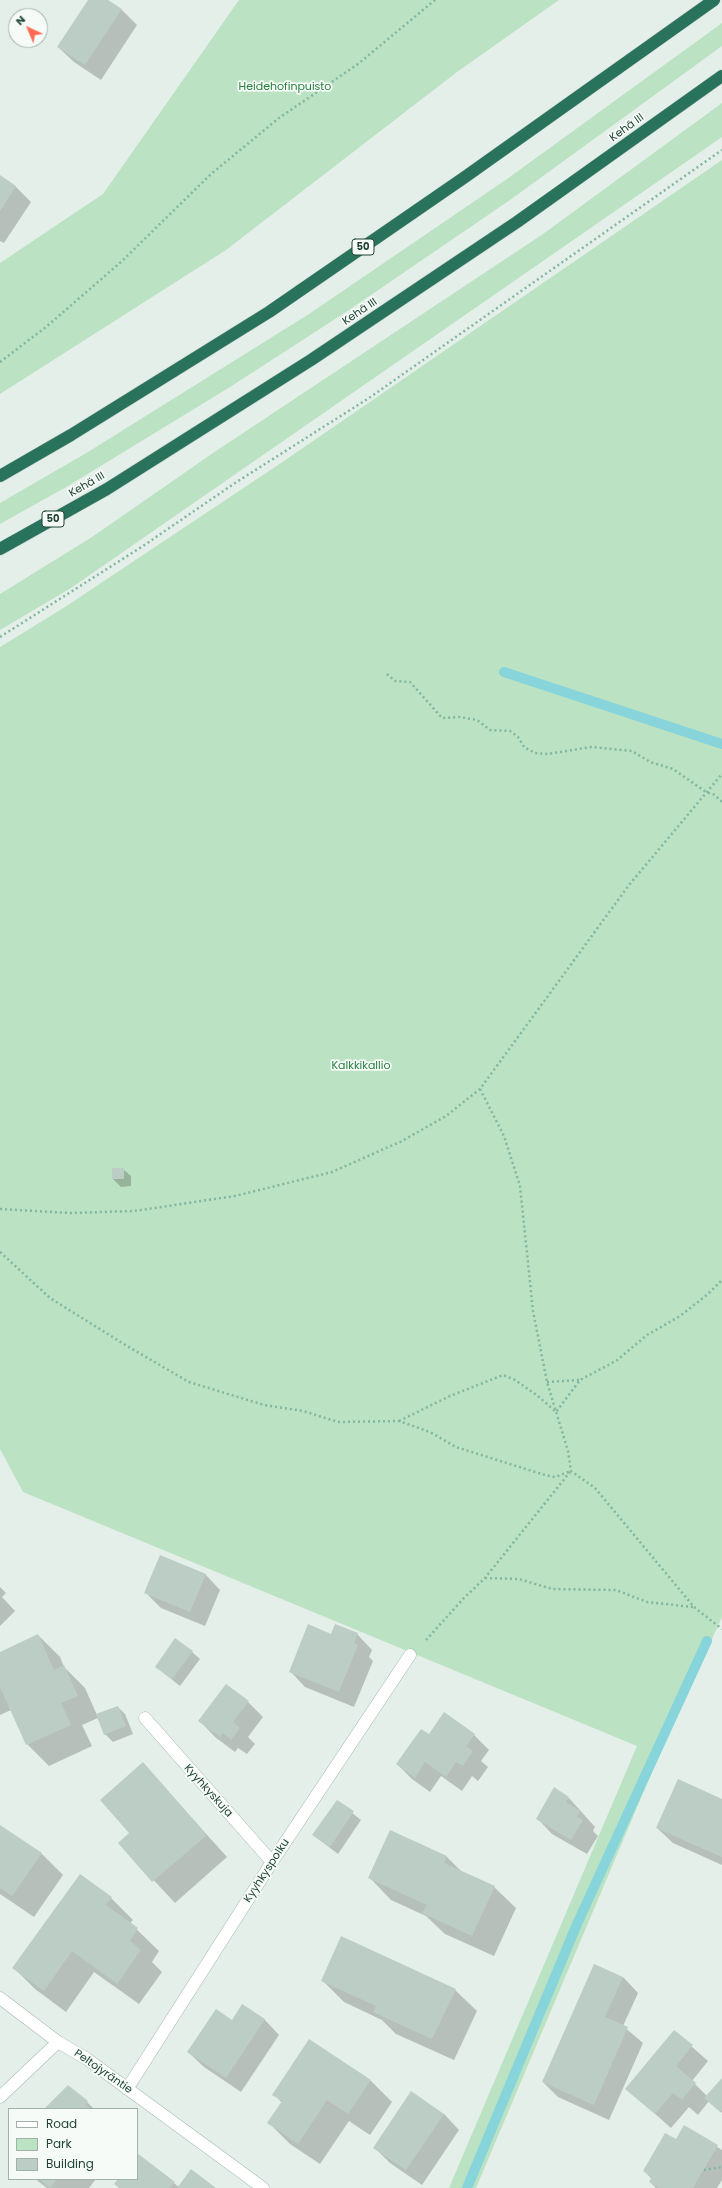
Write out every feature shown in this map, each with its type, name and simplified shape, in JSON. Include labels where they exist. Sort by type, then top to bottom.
[{"type":"highway","name":"50","points":[[0,476],[71,435],[269,312],[465,177],[714,0]]},
{"type":"highway","name":"Kehä III","points":[[0,549],[106,489],[311,360],[517,222],[722,76]]},
{"type":"street","name":"Kyyhkyspolku","points":[[127,2088],[272,1862],[410,1655]]},
{"type":"street","name":"Kyyhkyskuja","points":[[145,1718],[272,1862]]},
{"type":"street","name":"Peltojyräntie","points":[[0,1998],[58,2042],[88,2059],[263,2188]]},
{"type":"street","points":[[0,2097],[34,2067],[58,2042]]},
{"type":"path","points":[[0,362],[46,327],[122,262],[211,174],[266,128],[358,64],[435,0]]},
{"type":"path","points":[[0,637],[143,546],[235,483],[369,398],[722,150]]},
{"type":"path","points":[[387,674],[395,681],[410,682],[442,718],[460,717],[478,720],[490,730],[510,730],[518,737],[524,747],[536,754],[548,754],[591,747],[632,750],[650,762],[673,769],[706,792],[715,795],[722,802]]},
{"type":"path","points":[[0,1209],[70,1214],[134,1211],[235,1196],[332,1172],[402,1140],[446,1116],[480,1089],[629,885],[722,774]]},
{"type":"path","points":[[410,1655],[485,1578],[571,1472],[568,1452],[547,1382],[533,1311],[520,1186],[504,1136],[480,1089]]},
{"type":"path","points":[[0,1252],[50,1298],[127,1346],[189,1382],[264,1405],[303,1411],[338,1422],[399,1421],[430,1432],[456,1447],[545,1476],[555,1477],[571,1472]]},
{"type":"path","points":[[547,1382],[580,1380],[616,1361],[647,1335],[680,1316],[708,1294],[722,1280]]},
{"type":"path","points":[[399,1421],[450,1396],[503,1375],[515,1380],[538,1396],[556,1412]]},
{"type":"path","points":[[556,1412],[580,1380]]},
{"type":"path","points":[[571,1472],[595,1488],[694,1607],[722,1629]]},
{"type":"path","points":[[485,1578],[519,1579],[552,1589],[616,1590],[647,1602],[694,1607]]},
{"type":"path","points":[[704,2170],[722,2167]]},
{"type":"green space","name":"Heidehofinpuisto","points":[[239,0],[559,0],[457,72],[226,250],[0,394],[0,263],[103,194]]},
{"type":"green space","points":[[722,23],[722,46],[510,200],[349,310],[230,387],[68,486],[0,524],[0,503],[88,452],[309,314],[507,179]]},
{"type":"green space","points":[[722,103],[722,137],[71,588],[0,630],[0,594],[92,537],[213,453],[543,234]]},
{"type":"green space","name":"Kalkkikallio","points":[[722,160],[722,1617],[660,1753],[476,2188],[449,2188],[637,1746],[23,1492],[0,1449],[0,647],[65,607],[281,463]]},
{"type":"building","points":[[88,0],[108,0],[122,9],[85,65],[57,47]]},
{"type":"building","points":[[0,175],[16,186],[0,211]]},
{"type":"building","points":[[112,1168],[124,1168],[124,1179],[112,1179]]},
{"type":"building","points":[[160,1555],[206,1574],[190,1612],[144,1593]]},
{"type":"building","points":[[308,1624],[331,1634],[335,1624],[358,1633],[354,1643],[358,1645],[339,1692],[289,1672]]},
{"type":"building","points":[[38,1634],[54,1670],[64,1665],[78,1696],[61,1703],[71,1725],[26,1745],[0,1687],[0,1652]]},
{"type":"building","points":[[175,1638],[193,1651],[172,1679],[155,1667]]},
{"type":"building","points":[[226,1684],[249,1701],[233,1722],[240,1728],[231,1740],[223,1733],[220,1737],[198,1721]]},
{"type":"building","points":[[118,1706],[126,1726],[104,1735],[96,1714]]},
{"type":"building","points":[[444,1712],[475,1734],[466,1746],[473,1751],[463,1766],[456,1762],[446,1777],[425,1762],[415,1778],[396,1764],[421,1729],[429,1734]]},
{"type":"building","points":[[143,1762],[207,1835],[152,1882],[118,1843],[129,1833],[100,1800]]},
{"type":"building","points":[[678,1779],[722,1799],[722,1857],[656,1828]]},
{"type":"building","points":[[554,1787],[569,1797],[566,1802],[580,1811],[577,1817],[583,1820],[571,1840],[536,1819]]},
{"type":"building","points":[[337,1800],[354,1811],[330,1847],[312,1835]]},
{"type":"building","points":[[0,1825],[42,1853],[12,1896],[0,1888]]},
{"type":"building","points":[[390,1830],[447,1856],[444,1863],[495,1886],[472,1936],[422,1913],[427,1905],[368,1878]]},
{"type":"building","points":[[80,1874],[112,1897],[106,1905],[138,1928],[130,1941],[141,1950],[117,1984],[72,1951],[44,1991],[12,1968]]},
{"type":"building","points":[[341,1936],[456,1989],[432,2039],[373,2012],[376,2006],[321,1981]]},
{"type":"building","points":[[594,1964],[623,1977],[605,2017],[628,2027],[594,2105],[542,2082]]},
{"type":"building","points":[[242,2004],[265,2019],[226,2078],[187,2052],[216,2009],[232,2020]]},
{"type":"building","points":[[674,2030],[693,2045],[676,2066],[696,2083],[682,2100],[673,2093],[655,2114],[625,2089]]},
{"type":"building","points":[[309,2039],[371,2080],[348,2114],[327,2100],[298,2144],[267,2123],[282,2101],[272,2095]]},
{"type":"building","points":[[722,2078],[722,2110],[720,2112],[704,2098]]},
{"type":"building","points":[[68,2085],[88,2101],[85,2105],[90,2108],[45,2108]]},
{"type":"building","points":[[411,2091],[444,2114],[406,2170],[373,2148]]},
{"type":"building","points":[[684,2125],[718,2145],[693,2188],[659,2188],[649,2182],[652,2177],[643,2171],[665,2133],[676,2139]]},
{"type":"building","points":[[138,2154],[175,2182],[170,2188],[119,2188],[114,2184],[117,2180],[138,2180]]},
{"type":"building","points":[[191,2169],[216,2188],[177,2188]]},
{"type":"building","points":[[40,2180],[56,2180],[50,2188]]},
{"type":"waterway","points":[[504,672],[722,744]]},
{"type":"waterway","points":[[467,2188],[577,1924],[707,1641]]}]
